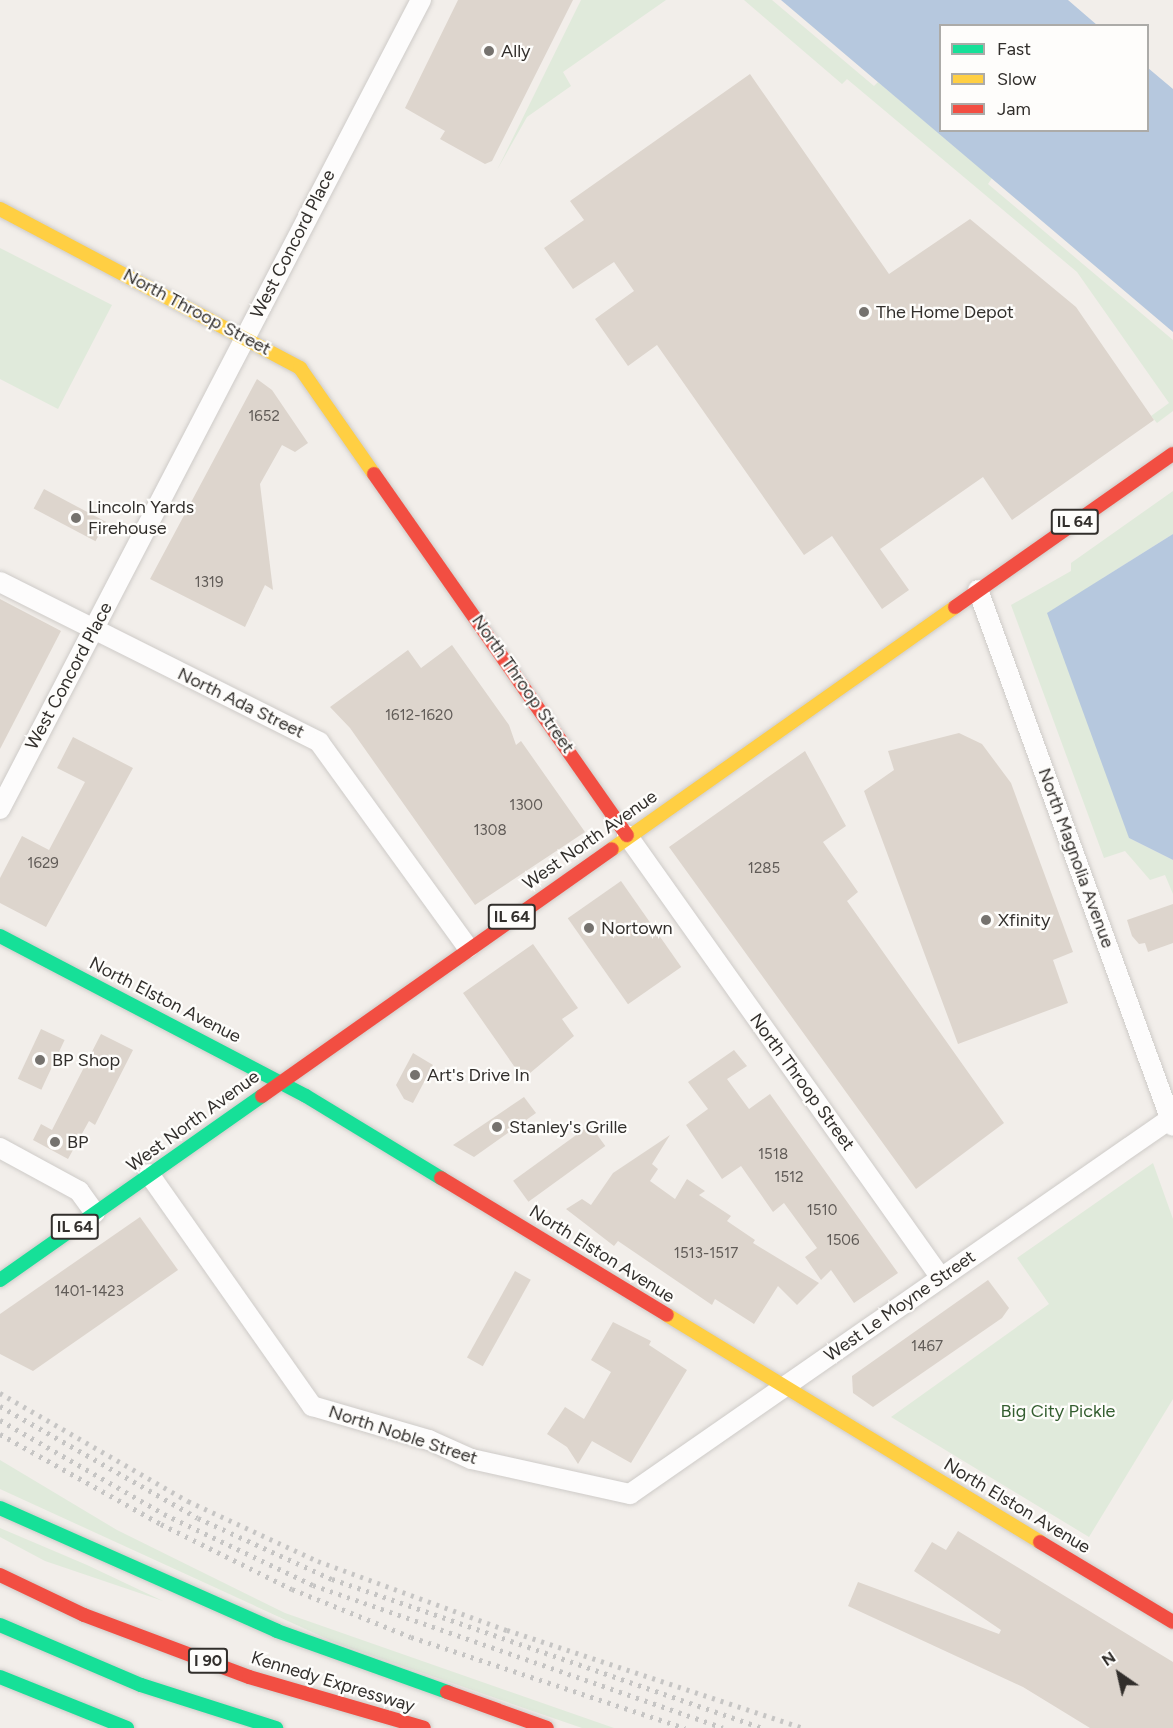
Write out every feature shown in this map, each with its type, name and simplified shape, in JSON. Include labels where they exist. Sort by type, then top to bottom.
[{"type":"main road","name":"North Throop Street","points":[[0,209],[245,336],[300,368],[627,836]]},
{"type":"main road","name":"West North Avenue","points":[[0,1280],[627,836],[1173,454]]},
{"type":"main road","name":"North Elston Avenue","points":[[0,936],[280,1081],[1173,1622]]},
{"type":"main road","points":[[0,1508],[278,1631],[547,1728]]},
{"type":"main road","name":"Kennedy Expressway","points":[[0,1575],[84,1615],[249,1677],[424,1728]]},
{"type":"main road","name":"I 90","points":[[0,1625],[141,1685],[276,1728]]},
{"type":"main road","points":[[0,1677],[127,1728]]},
{"type":"street","name":"West Concord Place","points":[[0,809],[421,0]]},
{"type":"street","name":"North Ada Street","points":[[0,582],[319,742],[468,948]]},
{"type":"street","name":"North Magnolia Avenue","points":[[978,590],[1172,1123]]},
{"type":"street","name":"North Throop Street","points":[[627,836],[941,1278]]},
{"type":"street","name":"West Le Moyne Street","points":[[630,1494],[941,1278],[1172,1123]]},
{"type":"street","points":[[0,1148],[79,1191],[95,1213]]},
{"type":"street","name":"North Noble Street","points":[[149,1174],[312,1406],[429,1440],[471,1459],[630,1494]]},
{"type":"green space","points":[[581,0],[666,0],[563,72],[571,86],[527,117],[497,170]]},
{"type":"green space","points":[[744,0],[772,0],[874,86],[878,82],[992,178],[988,184],[1173,340],[1173,411],[1157,423],[1151,416],[1169,403],[1077,272],[847,79],[842,84]]},
{"type":"green space","points":[[0,248],[112,305],[58,409],[0,379]]},
{"type":"green space","points":[[1173,491],[1173,534],[1103,578],[1129,838],[1173,860],[1173,894],[1165,875],[1150,880],[1125,851],[1104,858],[1011,605],[1071,571],[1071,563]]},
{"type":"green space","name":"Big City Pickle","points":[[1153,1163],[1173,1219],[1173,1399],[1089,1537],[891,1417],[1049,1304],[1017,1258]]},
{"type":"green space","points":[[0,1460],[117,1530],[285,1613],[614,1728],[582,1728],[336,1643],[0,1489]]},
{"type":"green space","points":[[0,1528],[163,1601],[45,1561],[0,1537]]},
{"type":"water","points":[[781,0],[1068,0],[1096,24],[939,24],[939,132],[1149,132],[1149,69],[1173,89],[1173,332]]},
{"type":"water","points":[[1173,534],[1173,860],[1129,838],[1047,613]]},
{"type":"building","name":"Ally","points":[[458,0],[573,0],[492,161],[485,164],[440,139],[445,131],[405,108]]},
{"type":"building","name":"The Home Depot","points":[[750,74],[889,274],[970,219],[1076,307],[1154,420],[1012,520],[983,477],[880,549],[909,590],[882,609],[832,536],[804,555],[657,345],[628,366],[595,319],[634,291],[614,262],[573,289],[544,248],[584,220],[570,201]]},
{"type":"building","points":[[257,379],[272,390],[308,443],[295,452],[282,445],[260,484],[273,590],[265,585],[245,627],[150,579]]},
{"type":"building","name":"Lincoln Yards Firehouse","points":[[44,489],[106,522],[95,541],[34,508]]},
{"type":"building","points":[[0,599],[61,631],[0,749]]},
{"type":"building","points":[[452,645],[509,725],[516,745],[521,741],[585,832],[475,905],[350,728],[330,707],[408,650],[421,668]]},
{"type":"building","name":"Xfinity","points":[[959,733],[982,744],[1011,783],[1073,952],[1053,960],[1068,1003],[958,1044],[864,791],[894,770],[888,751]]},
{"type":"building","points":[[73,737],[133,768],[46,927],[0,903],[0,878],[22,836],[49,850],[85,782],[57,768]]},
{"type":"building","points":[[805,751],[846,826],[823,842],[858,892],[847,901],[1004,1123],[916,1189],[669,847]]},
{"type":"building","points":[[621,881],[681,967],[628,1004],[568,918]]},
{"type":"building","points":[[1173,904],[1173,943],[1148,952],[1145,943],[1139,944],[1132,936],[1127,920]]},
{"type":"building","points":[[533,944],[578,1008],[562,1019],[574,1036],[523,1079],[463,993]]},
{"type":"building","name":"BP Shop","points":[[41,1029],[65,1040],[41,1090],[18,1079]]},
{"type":"building","points":[[101,1034],[133,1050],[95,1125],[89,1121],[68,1159],[33,1140],[41,1124],[52,1130]]},
{"type":"building","points":[[734,1050],[747,1066],[727,1079],[749,1109],[770,1094],[898,1273],[854,1303],[831,1270],[821,1280],[805,1257],[817,1248],[784,1203],[773,1212],[741,1166],[722,1179],[686,1125],[708,1109],[688,1082]]},
{"type":"building","name":"Art's Drive In","points":[[413,1053],[433,1065],[413,1103],[404,1099],[396,1085]]},
{"type":"building","name":"Stanley's Grille","points":[[524,1097],[536,1113],[474,1157],[453,1145]]},
{"type":"building","points":[[590,1125],[605,1146],[528,1202],[513,1181]]},
{"type":"building","points":[[670,1135],[652,1164],[658,1169],[650,1181],[675,1199],[687,1179],[705,1191],[699,1195],[731,1216],[727,1221],[755,1240],[753,1243],[819,1283],[797,1305],[778,1286],[754,1324],[715,1299],[712,1305],[618,1241],[614,1246],[566,1209],[582,1199],[591,1205],[613,1173]]},
{"type":"building","points":[[140,1217],[178,1270],[33,1371],[0,1354],[0,1314]]},
{"type":"building","points":[[515,1271],[531,1280],[483,1366],[467,1358]]},
{"type":"building","points":[[988,1280],[1009,1308],[1002,1318],[873,1407],[853,1393],[852,1376]]},
{"type":"building","points":[[613,1322],[651,1341],[649,1345],[687,1370],[631,1463],[592,1441],[578,1464],[567,1447],[547,1434],[565,1407],[584,1419],[611,1372],[591,1360]]},
{"type":"building","points":[[958,1531],[1173,1662],[1173,1728],[1090,1728],[1023,1687],[848,1606],[858,1582],[999,1634],[1001,1630],[914,1571],[932,1542],[946,1550]]},
{"type":"railway","points":[[0,1393],[188,1501],[318,1561],[507,1630],[803,1728]]},
{"type":"railway","points":[[0,1406],[198,1518],[332,1579],[763,1728]]},
{"type":"railway","points":[[0,1420],[164,1514],[313,1585],[723,1728]]},
{"type":"railway","points":[[0,1434],[161,1524],[292,1589],[411,1637],[685,1728]]},
{"type":"traffic: fast","points":[[0,936],[306,1096],[441,1178]]},
{"type":"traffic: fast","points":[[0,1280],[262,1096]]},
{"type":"traffic: fast","points":[[0,1508],[277,1631],[447,1692]]},
{"type":"traffic: fast","points":[[0,1625],[141,1685],[276,1728]]},
{"type":"traffic: fast","points":[[0,1677],[127,1728]]},
{"type":"traffic: slow","points":[[0,209],[300,368],[374,474]]},
{"type":"traffic: slow","points":[[612,849],[955,607]]},
{"type":"traffic: slow","points":[[667,1315],[1040,1542]]},
{"type":"traffic: jam","points":[[955,607],[1173,454]]},
{"type":"traffic: jam","points":[[374,474],[627,835]]},
{"type":"traffic: jam","points":[[262,1096],[612,849]]},
{"type":"traffic: jam","points":[[441,1178],[667,1315]]},
{"type":"traffic: jam","points":[[1040,1542],[1173,1622]]},
{"type":"traffic: jam","points":[[0,1575],[84,1615],[249,1677],[424,1728]]},
{"type":"traffic: jam","points":[[447,1692],[547,1728]]},
{"type":"place","name":"Ally","points":[[489,51]]},
{"type":"place","name":"The Home Depot","points":[[864,312]]},
{"type":"place","name":"Lincoln Yards Firehouse","points":[[76,518]]},
{"type":"place","name":"Xfinity","points":[[986,920]]},
{"type":"place","name":"Nortown","points":[[589,928]]},
{"type":"place","name":"BP Shop","points":[[40,1060]]},
{"type":"place","name":"Art's Drive In","points":[[415,1075]]},
{"type":"place","name":"Stanley's Grille","points":[[497,1127]]},
{"type":"place","name":"BP","points":[[55,1142]]}]
